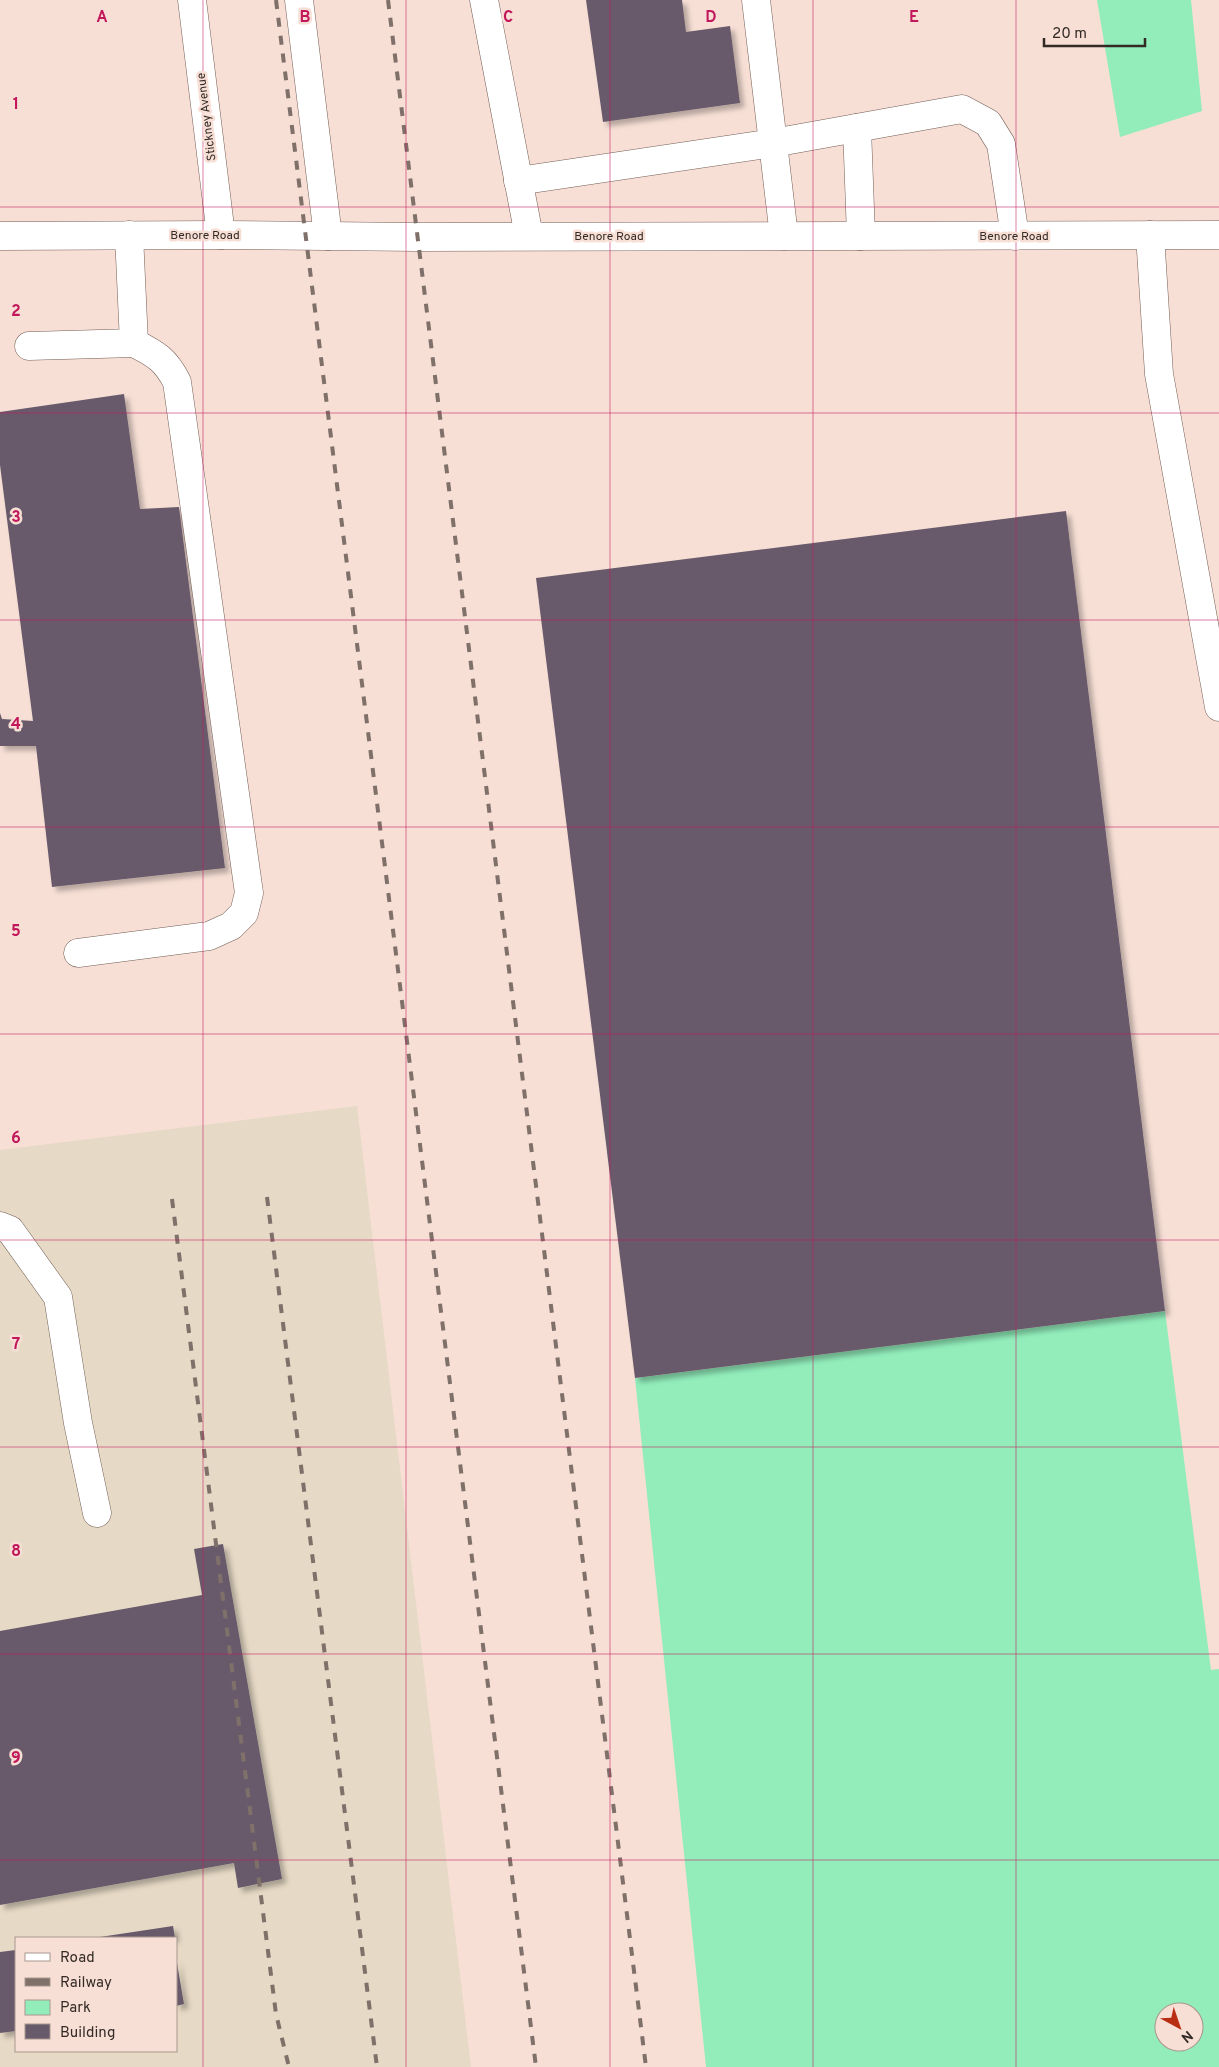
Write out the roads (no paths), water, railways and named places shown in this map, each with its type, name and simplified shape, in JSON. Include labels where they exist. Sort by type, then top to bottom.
[{"type":"street","name":"Stickney Avenue","points":[[192,0],[220,234]]},
{"type":"street","points":[[299,0],[328,236]]},
{"type":"street","points":[[484,0],[529,236]]},
{"type":"street","points":[[756,0],[784,236]]},
{"type":"street","points":[[518,180],[773,143],[962,109],[988,123],[1000,144],[1015,236]]},
{"type":"street","points":[[857,128],[861,236]]},
{"type":"street","name":"Benore Road","points":[[0,236],[220,234],[328,236],[1219,235]]},
{"type":"street","points":[[129,235],[134,343]]},
{"type":"street","points":[[1150,235],[1159,374],[1219,707]]},
{"type":"street","points":[[29,346],[134,343],[154,353],[169,366],[177,382],[249,893],[244,913],[231,926],[209,936],[78,954]]},
{"type":"street","points":[[0,1226],[10,1230],[58,1296],[78,1423],[97,1513]]},
{"type":"railway","points":[[276,0],[536,2067]]},
{"type":"railway","points":[[388,0],[646,2067]]},
{"type":"railway","points":[[267,1197],[377,2067]]},
{"type":"railway","points":[[172,1199],[276,2014],[289,2067]]}]
